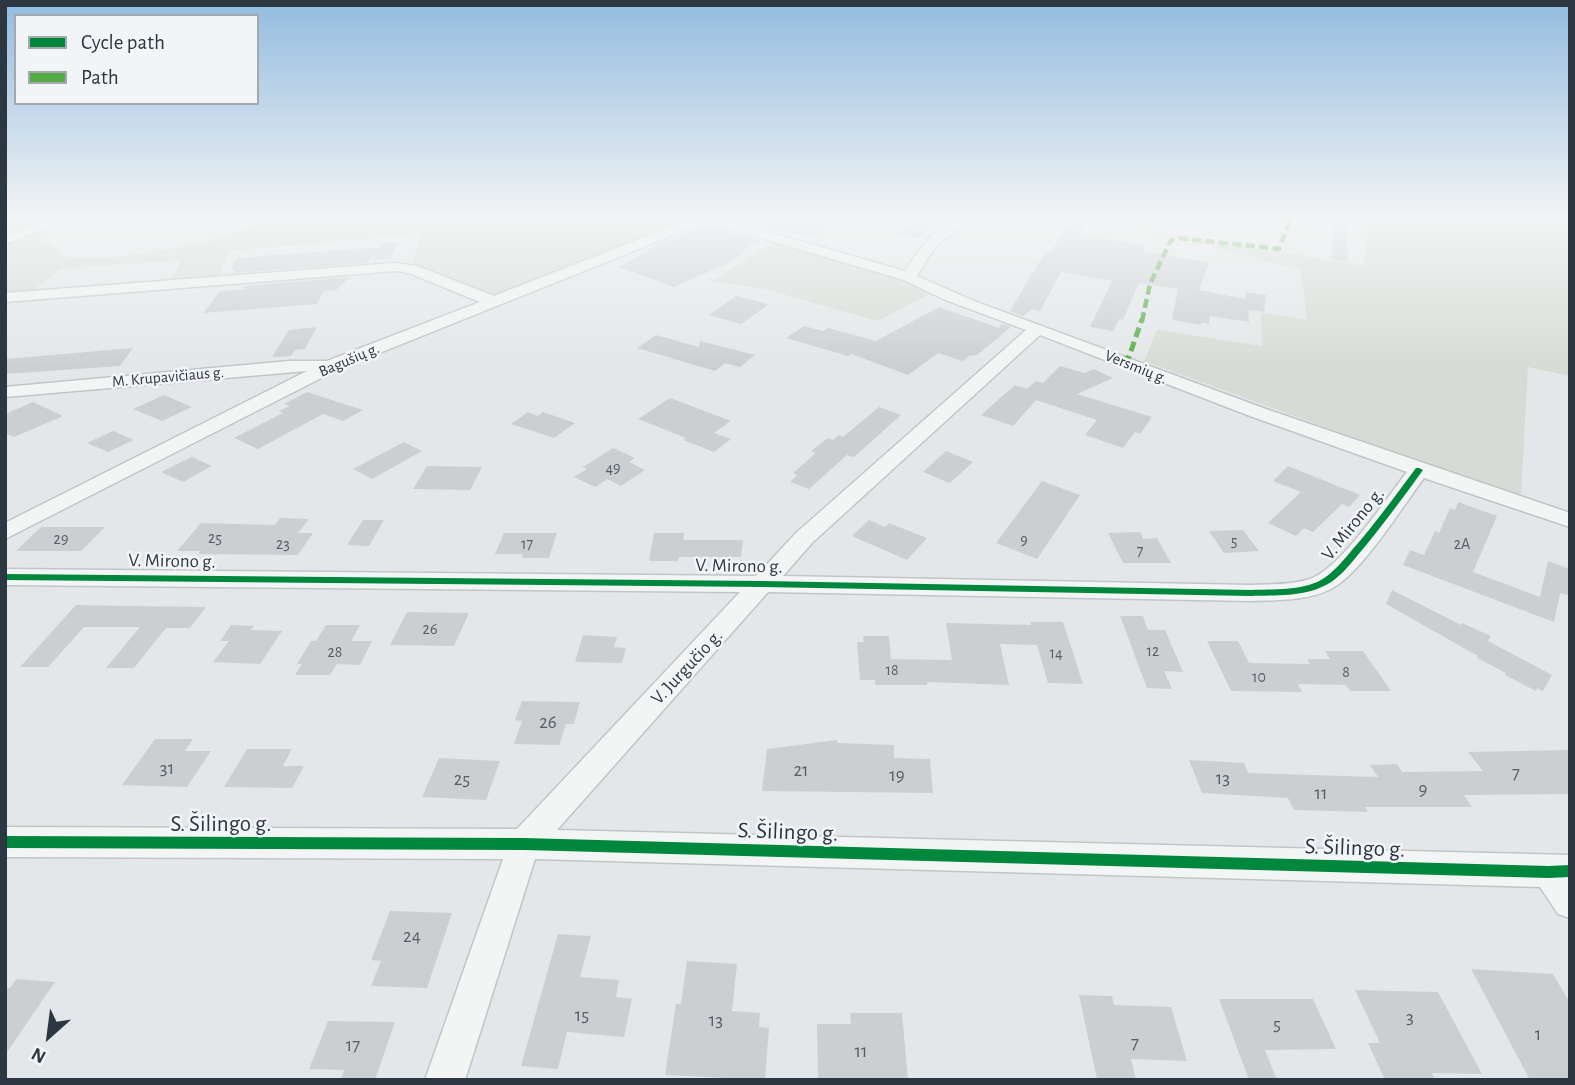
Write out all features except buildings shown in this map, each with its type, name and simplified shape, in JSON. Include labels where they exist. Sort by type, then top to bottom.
[{"type":"street","points":[[5,298],[387,268]]},
{"type":"street","points":[[400,268],[412,269],[492,301]]},
{"type":"street","name":"Bagušių g.","points":[[5,532],[331,366],[577,268]]},
{"type":"street","name":"Versmių g.","points":[[879,268],[909,276],[941,293],[1038,328],[1255,414],[1570,520]]},
{"type":"street","points":[[909,276],[914,268]]},
{"type":"street","name":"V. Jurgučio g.","points":[[445,1080],[524,844],[804,538],[1038,328]]},
{"type":"street","name":"M. Krupavičiaus g.","points":[[5,392],[289,366],[331,366]]},
{"type":"street","name":"V. Mirono g.","points":[[5,577],[763,584],[1251,593],[1310,587],[1334,576],[1419,470]]},
{"type":"street","name":"S. Šilingo g.","points":[[5,842],[524,844],[1559,871]]},
{"type":"street","points":[[1559,871],[1570,902]]},
{"type":"shaded area","points":[[5,268],[79,268],[60,269],[33,290],[5,292]]},
{"type":"shaded area","points":[[177,268],[222,268],[217,278],[169,282]]},
{"type":"shaded area","points":[[421,268],[567,268],[494,296]]},
{"type":"shaded area","points":[[734,268],[865,268],[902,278],[931,293],[877,321],[765,289],[713,281]]},
{"type":"shaded area","points":[[1292,268],[1570,268],[1570,376],[1528,367],[1521,495],[1387,450],[1144,361],[1157,330],[1262,346],[1261,313],[1307,320],[1301,270]]},
{"type":"marked path","points":[[1121,361],[1129,357],[1139,334],[1150,284],[1158,268]]},
{"type":"cycle path","points":[[5,577],[763,584],[1251,593],[1289,591],[1317,586],[1335,574],[1360,547],[1419,470]]},
{"type":"cycle path","points":[[5,842],[524,844],[1570,871]]}]
